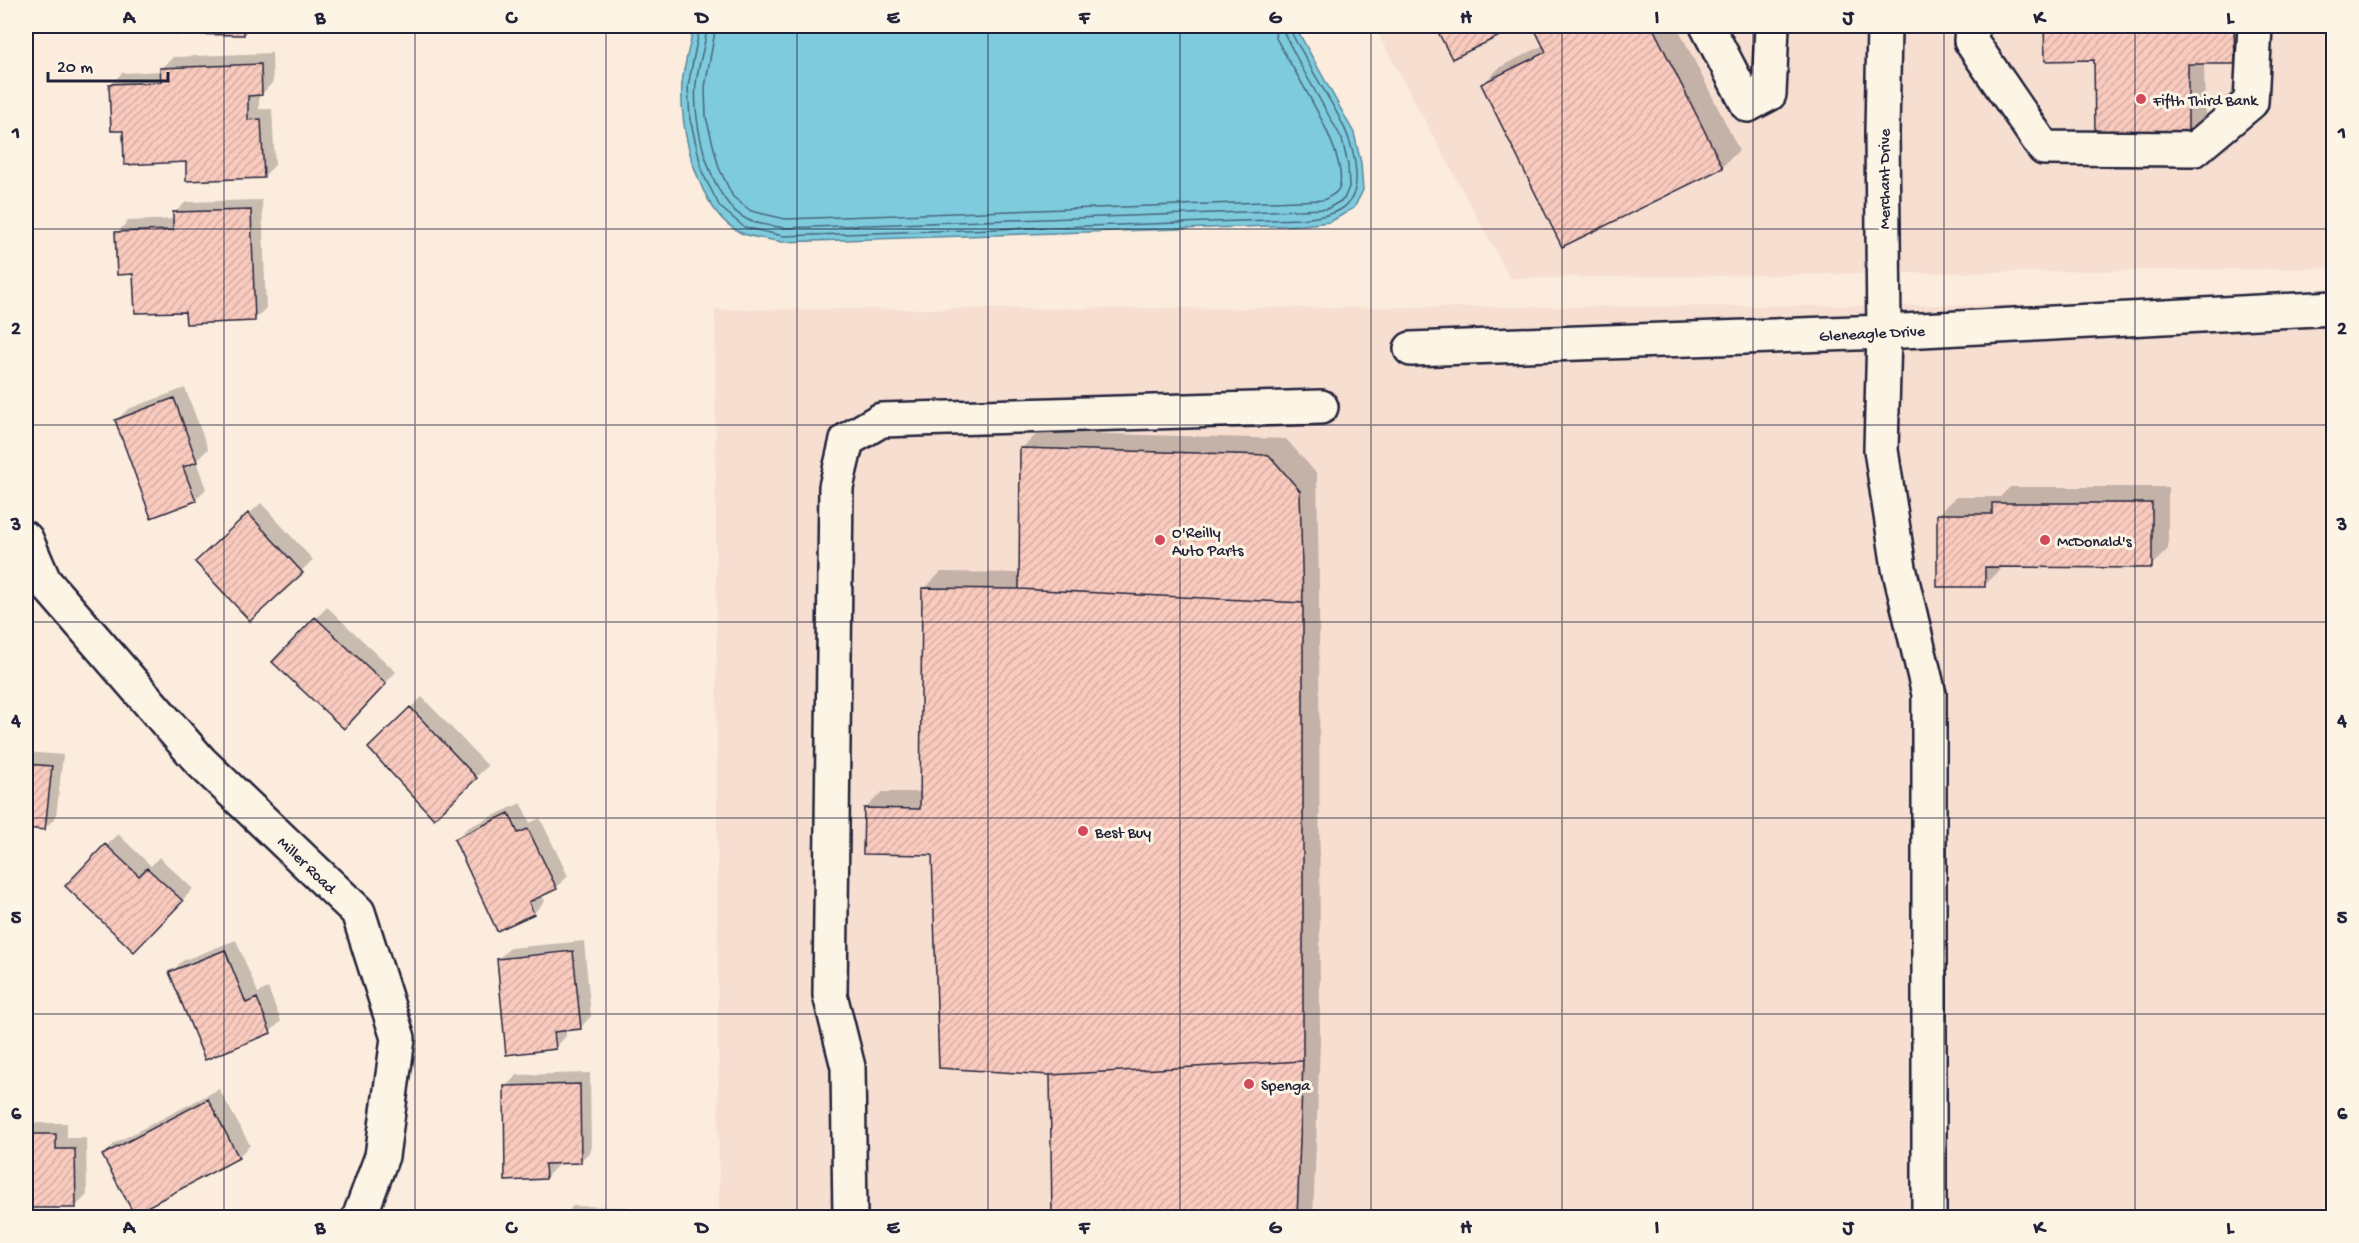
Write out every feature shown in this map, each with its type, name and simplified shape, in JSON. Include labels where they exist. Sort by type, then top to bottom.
[{"type":"street","points":[[1707,26],[1748,105],[1769,94],[1772,26]]},
{"type":"street","name":"Merchant Drive","points":[[1884,26],[1882,133],[1884,333],[1881,450],[1899,568],[1929,694],[1929,1218]]},
{"type":"street","points":[[1972,26],[1971,42],[2044,148],[2184,149],[2195,149],[2251,102],[2255,26]]},
{"type":"street","name":"Gleneagle Drive","points":[[1411,349],[1884,333],[2334,308]]},
{"type":"street","points":[[850,1218],[848,1067],[830,995],[836,487],[847,440],[881,420],[1321,407]]},
{"type":"street","name":"Miller Road","points":[[26,538],[35,587],[201,762],[358,912],[398,1038],[382,1156],[359,1218]]},
{"type":"shaded area","points":[[1374,26],[2333,26],[2333,268],[1510,278]]},
{"type":"shaded area","points":[[2333,304],[2333,1217],[719,1217],[715,310]]},
{"type":"water","points":[[694,26],[1295,26],[1354,133],[1361,163],[1363,190],[1354,208],[1330,222],[1302,225],[782,242],[751,236],[741,233],[726,222],[713,207],[694,168],[684,123],[682,84]]},
{"type":"building","points":[[175,26],[244,26],[244,35],[175,34]]},
{"type":"building","points":[[1435,26],[1520,26],[1452,59]]},
{"type":"building","points":[[1533,26],[1652,26],[1723,168],[1562,247],[1481,84],[1546,52]]},
{"type":"building","name":"Fifth Third Bank","points":[[2044,26],[2234,26],[2235,64],[2188,64],[2188,134],[2095,135],[2094,60],[2045,61]]},
{"type":"building","points":[[261,64],[262,95],[248,96],[248,120],[261,119],[264,178],[186,181],[186,162],[124,165],[123,131],[111,131],[109,84],[161,82],[160,68]]},
{"type":"building","points":[[251,210],[255,321],[186,324],[185,312],[135,313],[133,274],[117,275],[115,232],[173,230],[173,212]]},
{"type":"building","points":[[174,398],[197,462],[183,467],[196,501],[151,518],[115,420]]},
{"type":"building","name":"O'Reilly Auto Parts","points":[[1020,448],[1269,455],[1300,491],[1303,603],[1019,589]]},
{"type":"building","name":"McDonald's","points":[[1992,503],[2152,503],[2152,568],[1985,567],[1985,587],[1937,587],[1937,514],[1992,514]]},
{"type":"building","points":[[248,513],[303,573],[250,621],[195,562]]},
{"type":"building","name":"Best Buy","points":[[922,588],[1019,589],[1303,603],[1303,1061],[1050,1075],[939,1068],[932,855],[863,854],[864,808],[920,809]]},
{"type":"building","points":[[315,617],[386,684],[344,729],[272,662]]},
{"type":"building","points":[[410,707],[477,778],[434,819],[368,748]]},
{"type":"building","points":[[26,764],[52,766],[45,830],[26,828]]},
{"type":"building","points":[[509,813],[518,833],[528,829],[557,889],[529,902],[534,914],[497,931],[454,839]]},
{"type":"building","points":[[105,844],[139,876],[147,868],[183,901],[134,952],[65,886]]},
{"type":"building","points":[[225,950],[246,1003],[257,998],[271,1033],[205,1060],[169,972]]},
{"type":"building","points":[[573,951],[581,1029],[554,1032],[556,1049],[506,1055],[497,959]]},
{"type":"building","points":[[1303,1061],[1297,1218],[1052,1218],[1050,1075]]},
{"type":"building","points":[[580,1084],[581,1163],[545,1164],[546,1179],[505,1181],[504,1086]]},
{"type":"building","points":[[208,1099],[239,1158],[134,1214],[102,1155]]},
{"type":"building","points":[[26,1134],[56,1134],[56,1149],[75,1149],[76,1208],[26,1208]]},
{"type":"place","name":"Fifth Third Bank","points":[[2141,99]]},
{"type":"place","name":"O'Reilly Auto Parts","points":[[1160,540]]},
{"type":"place","name":"McDonald's","points":[[2045,540]]},
{"type":"place","name":"Best Buy","points":[[1083,831]]},
{"type":"place","name":"Spenga","points":[[1249,1084]]}]
